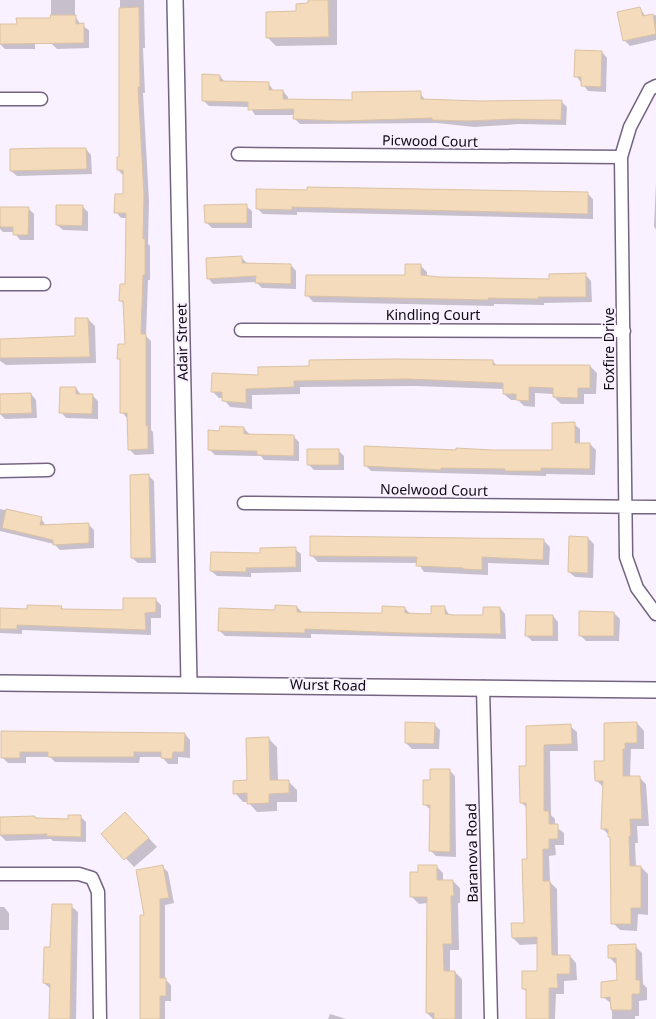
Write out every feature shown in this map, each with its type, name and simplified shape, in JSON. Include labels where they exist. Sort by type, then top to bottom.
[{"type":"street","name":"Adair Street","points":[[175,0],[189,683]]},
{"type":"street","name":"Foxfire Drive","points":[[656,86],[650,89],[630,127],[621,158],[626,557],[638,588],[656,614]]},
{"type":"street","points":[[0,99],[41,99]]},
{"type":"street","name":"Picwood Court","points":[[238,154],[621,158]]},
{"type":"street","points":[[0,284],[44,284]]},
{"type":"street","name":"Kindling Court","points":[[241,330],[624,331]]},
{"type":"street","points":[[0,471],[48,470]]},
{"type":"street","name":"Noelwood Court","points":[[244,503],[656,508]]},
{"type":"street","name":"Wurst Road","points":[[0,683],[482,686],[656,690]]},
{"type":"street","name":"Baranova Road","points":[[482,686],[491,1019]]},
{"type":"street","points":[[0,874],[79,874],[92,878],[98,892],[100,1019]]},
{"type":"building","points":[[308,0],[328,0],[329,37],[266,38],[266,12],[296,11],[296,4],[308,3]]},
{"type":"building","points":[[139,7],[140,87],[138,87],[144,195],[143,239],[145,239],[145,275],[143,275],[141,334],[146,334],[146,426],[148,425],[148,449],[128,450],[127,413],[120,413],[120,359],[117,359],[118,344],[125,344],[123,301],[119,301],[120,284],[125,284],[126,213],[114,213],[115,194],[123,194],[123,170],[117,170],[117,157],[119,157],[119,8]]},
{"type":"building","points":[[640,7],[643,16],[653,14],[656,34],[623,41],[617,12]]},
{"type":"building","points":[[50,15],[76,15],[76,24],[84,23],[84,43],[0,44],[0,24],[17,24],[16,18],[51,18]]},
{"type":"building","points":[[575,50],[602,51],[601,87],[581,86],[581,77],[574,77]]},
{"type":"building","points":[[202,74],[220,75],[220,81],[269,82],[269,90],[283,90],[283,99],[352,100],[352,92],[421,91],[421,99],[479,101],[562,100],[561,120],[467,121],[432,120],[432,118],[340,121],[293,119],[294,109],[248,110],[248,102],[202,101]]},
{"type":"building","points":[[86,148],[87,169],[10,171],[10,149]]},
{"type":"building","points":[[307,187],[588,192],[588,214],[292,207],[292,210],[256,209],[256,189],[307,190]]},
{"type":"building","points":[[247,204],[247,223],[205,223],[204,205]]},
{"type":"building","points":[[56,205],[83,205],[82,226],[56,225]]},
{"type":"building","points":[[0,207],[29,207],[28,235],[13,235],[13,227],[0,227]]},
{"type":"building","points":[[242,256],[242,263],[291,264],[291,284],[255,283],[256,276],[207,279],[206,258]]},
{"type":"building","points":[[405,264],[421,264],[421,275],[439,277],[549,279],[549,274],[586,273],[586,297],[538,297],[538,299],[488,298],[488,300],[305,296],[306,275],[405,275]]},
{"type":"building","points":[[75,318],[88,318],[90,357],[0,358],[0,339],[75,336]]},
{"type":"building","points":[[309,360],[493,360],[493,365],[590,365],[590,388],[578,388],[578,398],[553,397],[553,388],[529,387],[529,401],[516,400],[516,394],[503,394],[503,383],[408,379],[294,381],[294,387],[246,389],[246,403],[222,401],[222,392],[211,392],[212,373],[258,375],[258,367],[309,366]]},
{"type":"building","points":[[60,387],[76,387],[76,394],[93,394],[92,414],[59,413]]},
{"type":"building","points":[[31,393],[32,413],[0,414],[0,394]]},
{"type":"building","points":[[575,422],[575,443],[590,443],[590,469],[541,468],[541,471],[505,471],[505,469],[441,468],[441,470],[364,466],[364,446],[456,450],[456,448],[552,450],[552,423]]},
{"type":"building","points":[[220,426],[244,427],[244,434],[294,435],[294,456],[257,455],[257,451],[208,450],[208,430],[219,431]]},
{"type":"building","points":[[307,449],[339,449],[339,465],[307,465]]},
{"type":"building","points":[[149,474],[151,558],[131,558],[130,475]]},
{"type":"building","points":[[6,509],[42,517],[40,525],[89,523],[89,543],[53,545],[53,540],[2,528]]},
{"type":"building","points":[[310,536],[544,539],[543,560],[482,557],[482,570],[416,566],[417,557],[310,556]]},
{"type":"building","points":[[569,536],[588,537],[588,573],[568,572]]},
{"type":"building","points":[[296,547],[296,567],[246,568],[246,572],[210,571],[211,552],[260,553],[260,548]]},
{"type":"building","points":[[123,598],[156,598],[156,612],[145,613],[146,630],[17,625],[17,629],[0,629],[0,608],[27,609],[27,605],[62,606],[61,609],[123,610]]},
{"type":"building","points":[[275,605],[297,606],[297,612],[382,613],[382,606],[405,607],[405,613],[431,614],[431,606],[445,606],[445,614],[454,615],[483,615],[483,607],[500,607],[501,634],[305,629],[305,633],[218,631],[219,608],[275,610]]},
{"type":"building","points":[[579,611],[614,612],[614,636],[579,636]]},
{"type":"building","points":[[526,615],[553,615],[553,636],[525,636]]},
{"type":"building","points":[[405,722],[435,723],[434,744],[405,743]]},
{"type":"building","points":[[637,722],[637,743],[625,743],[625,749],[623,749],[623,776],[640,776],[642,819],[630,819],[631,836],[629,836],[630,866],[641,866],[641,908],[631,908],[631,924],[611,924],[610,837],[608,837],[608,829],[601,829],[603,781],[595,781],[594,761],[604,761],[604,723]]},
{"type":"building","points":[[571,724],[572,744],[544,745],[544,811],[549,811],[549,824],[558,824],[558,839],[549,839],[549,849],[543,849],[543,881],[550,881],[552,955],[570,955],[570,974],[557,974],[558,988],[549,988],[549,1019],[526,1019],[526,989],[522,989],[522,971],[537,971],[537,937],[512,938],[511,923],[524,923],[522,859],[527,859],[526,803],[520,803],[519,766],[526,766],[526,726]]},
{"type":"building","points":[[1,731],[185,733],[184,752],[173,752],[172,759],[161,758],[161,752],[134,752],[134,757],[48,757],[48,752],[20,752],[20,758],[1,758]]},
{"type":"building","points":[[269,737],[270,780],[289,780],[289,793],[269,794],[269,803],[247,804],[247,793],[233,794],[233,781],[247,780],[246,738]]},
{"type":"building","points":[[430,769],[450,769],[450,852],[429,851],[430,805],[423,805],[423,780],[430,780]]},
{"type":"building","points":[[125,812],[149,838],[124,860],[101,834]]},
{"type":"building","points":[[68,815],[81,815],[81,837],[46,836],[47,834],[0,835],[0,817],[35,816],[35,818],[68,819]]},
{"type":"building","points":[[163,865],[169,898],[160,899],[160,978],[166,978],[166,996],[160,996],[160,1019],[140,1019],[140,915],[144,915],[136,870]]},
{"type":"building","points":[[418,865],[437,865],[437,880],[453,880],[454,896],[451,896],[452,944],[443,944],[444,971],[455,971],[455,1019],[434,1019],[434,1013],[426,1013],[427,897],[410,897],[410,872],[418,872]]},
{"type":"building","points":[[52,904],[72,904],[70,1019],[49,1019],[50,984],[43,983],[44,947],[50,947]]},
{"type":"building","points":[[636,944],[636,980],[640,980],[640,994],[632,994],[632,1010],[611,1010],[610,997],[601,998],[601,982],[617,980],[616,958],[608,958],[608,945]]}]
